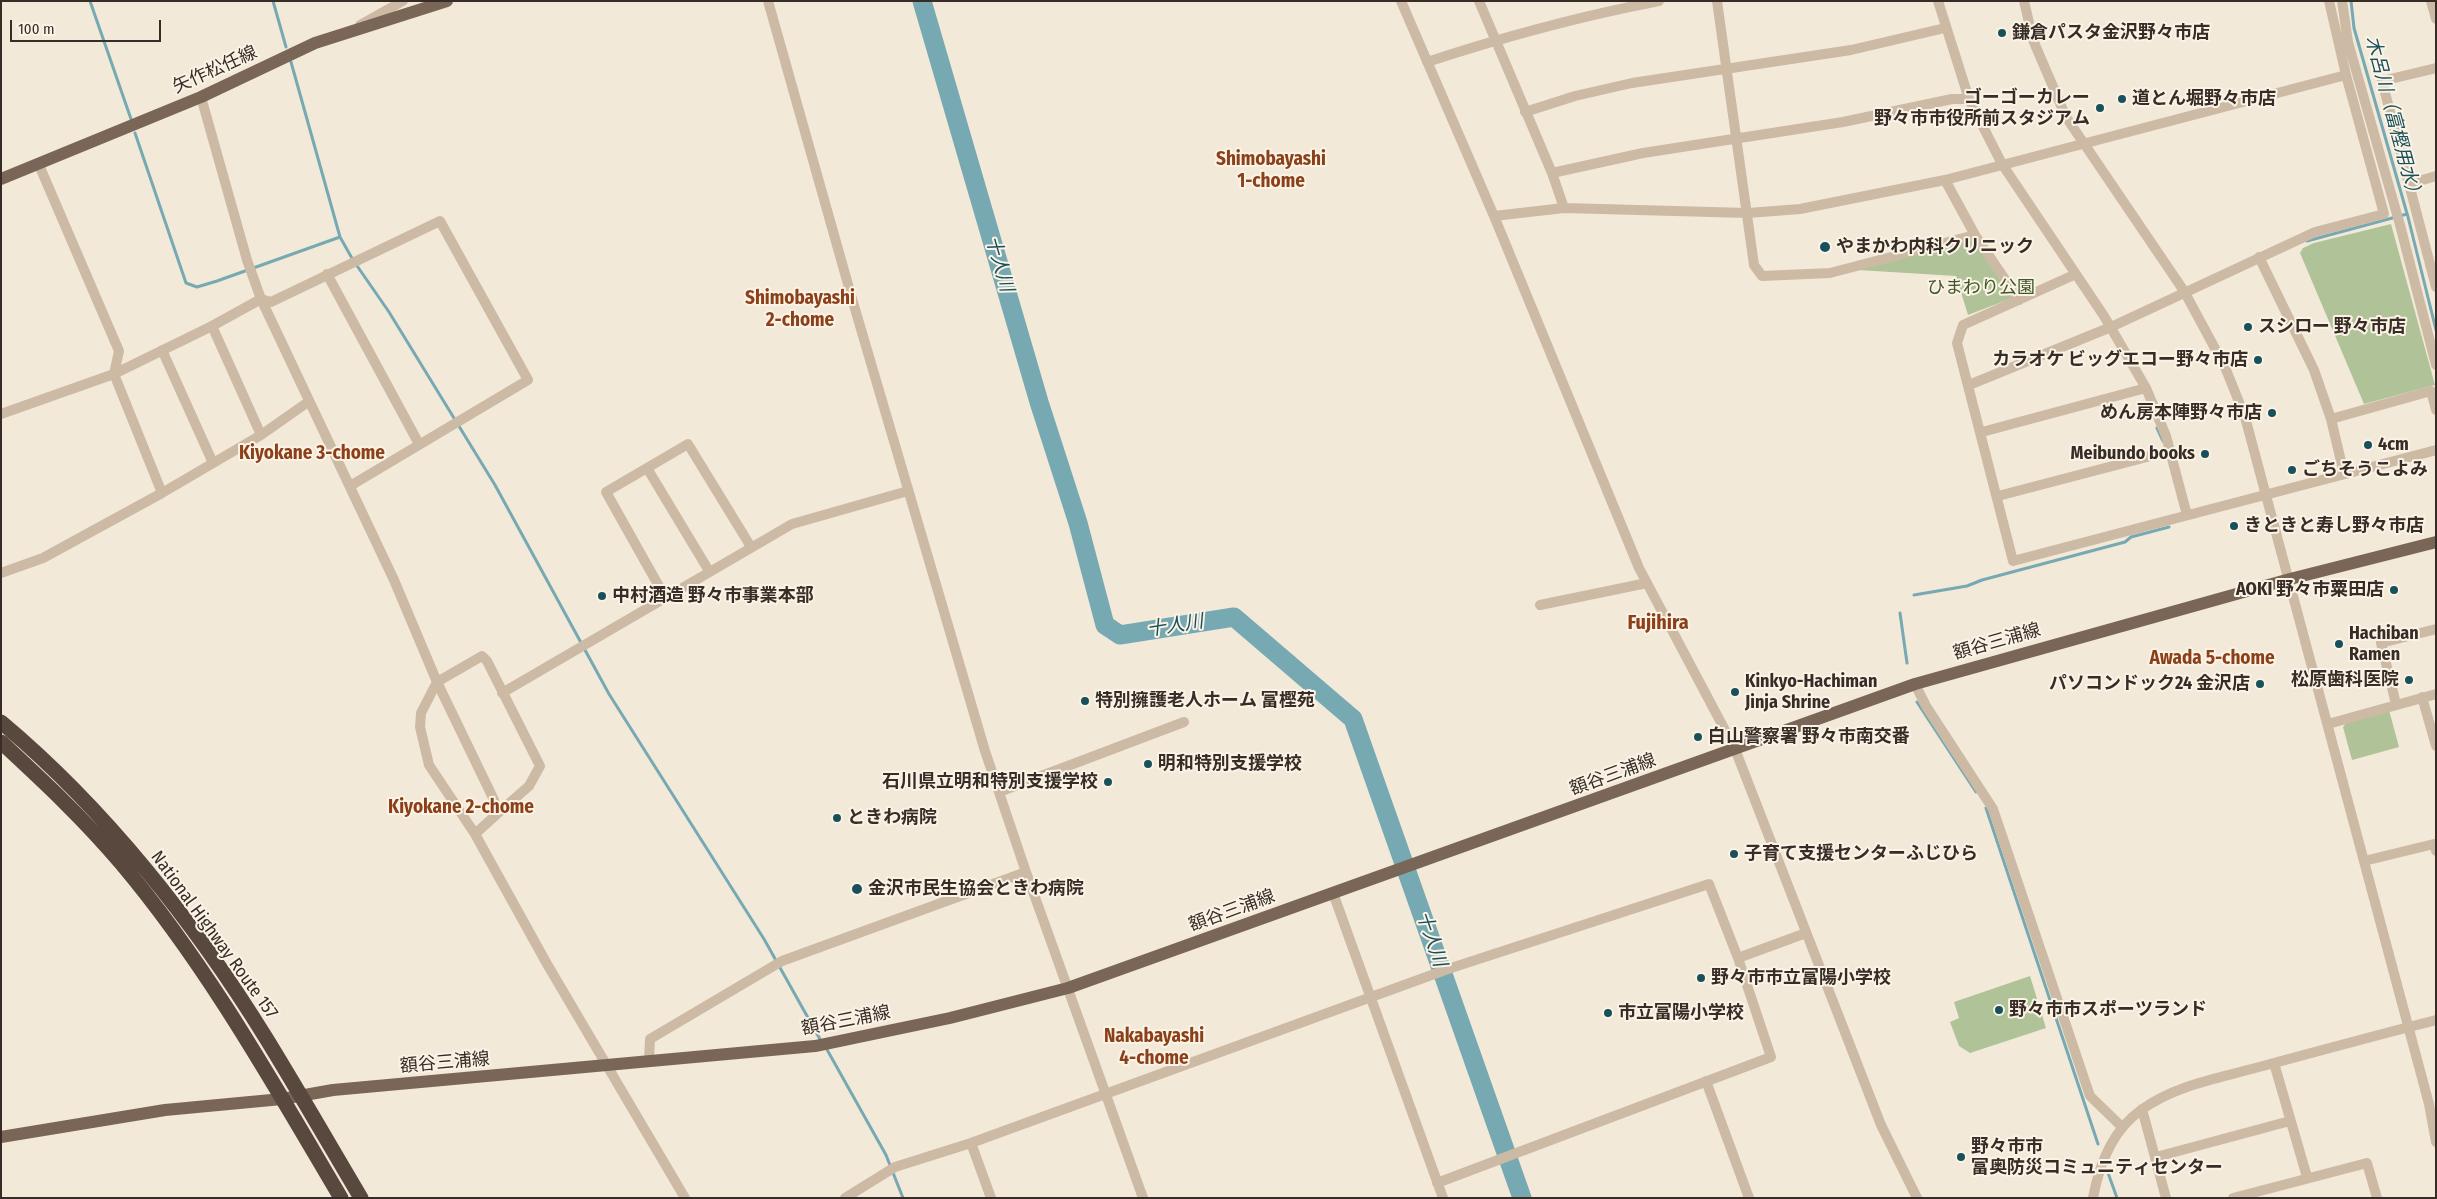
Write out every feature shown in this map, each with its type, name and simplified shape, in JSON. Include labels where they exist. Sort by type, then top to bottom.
[{"type":"highway","name":"National Highway Route 157","points":[[1,722],[28,744],[103,821],[154,878],[196,935],[260,1029],[360,1198]]},
{"type":"highway","name":"National Highway Route 157","points":[[1,742],[54,791],[122,864],[200,966],[282,1098],[341,1198]]},
{"type":"main road","name":"矢作松任線","points":[[1,179],[201,96],[316,43],[447,1]]},
{"type":"main road","name":"額谷三浦線","points":[[1,1137],[165,1110],[301,1096],[342,1089],[607,1067],[815,1046],[950,1018],[1068,988],[1915,684],[2290,579],[2436,542]]},
{"type":"street","points":[[349,31],[402,1]]},
{"type":"street","points":[[768,1],[908,491],[999,792],[1143,1198]]},
{"type":"street","points":[[1401,1],[1494,216],[1639,568],[1735,749],[1881,1125],[1917,1198]]},
{"type":"street","points":[[1479,1],[1552,173],[1564,208]]},
{"type":"street","points":[[1428,62],[1495,40],[1617,9],[1659,1]]},
{"type":"street","points":[[1717,1],[1754,265],[1762,276],[1830,273],[1975,235]]},
{"type":"street","points":[[1938,1],[1969,99],[2002,164],[2076,274],[2146,388],[2170,451],[2187,515]]},
{"type":"street","points":[[2024,1],[2034,40],[2052,88],[2066,118],[2184,292],[2225,367],[2242,408],[2290,579],[2407,1027],[2429,1104],[2436,1142]]},
{"type":"street","points":[[1969,385],[2110,327],[2315,232],[2384,214],[2346,75],[2330,1]]},
{"type":"street","points":[[2342,1],[2348,42],[2397,216],[2436,365]]},
{"type":"street","points":[[2431,1],[2436,19]]},
{"type":"street","points":[[1525,112],[1575,96],[1632,83],[1851,50],[1945,28]]},
{"type":"street","points":[[2436,68],[2382,82],[2436,287]]},
{"type":"street","points":[[1494,216],[1564,208],[1748,213],[1800,209],[1945,180],[2346,75]]},
{"type":"street","points":[[201,96],[249,266],[261,299],[308,402],[394,580],[437,682],[494,800],[497,814]]},
{"type":"street","points":[[1552,173],[1644,153],[1843,122],[1952,99],[1969,99]]},
{"type":"street","points":[[39,164],[119,351],[114,374],[162,493]]},
{"type":"street","points":[[2408,184],[2436,176]]},
{"type":"street","points":[[1945,180],[1975,235],[2020,300]]},
{"type":"street","points":[[1,414],[114,374],[212,326],[261,299],[271,302],[440,221],[528,380],[350,486]]},
{"type":"street","points":[[2259,257],[2314,370],[2331,418],[2344,474]]},
{"type":"street","points":[[327,274],[419,444]]},
{"type":"street","points":[[2076,274],[1963,325],[1957,343],[1982,432],[2013,561],[2436,450]]},
{"type":"street","points":[[212,326],[260,435]]},
{"type":"street","points":[[162,350],[213,463]]},
{"type":"street","points":[[1982,432],[2146,388]]},
{"type":"street","points":[[2331,418],[2430,391],[2436,410]]},
{"type":"street","points":[[1,573],[43,558],[162,493],[260,435],[308,402]]},
{"type":"street","points":[[665,597],[606,492],[688,444],[751,547]]},
{"type":"street","points":[[1998,496],[2170,451]]},
{"type":"street","points":[[647,468],[709,572]]},
{"type":"street","points":[[502,693],[792,524],[908,491]]},
{"type":"street","points":[[1540,606],[1648,583]]},
{"type":"street","points":[[2396,704],[2381,643],[2436,629]]},
{"type":"street","points":[[475,834],[529,786],[540,766],[487,661],[482,656],[437,682],[421,712],[420,727],[429,765],[475,834],[607,1067],[685,1198]]},
{"type":"street","points":[[1915,684],[1926,706],[1993,809],[2090,1096],[2122,1127]]},
{"type":"street","points":[[2328,724],[2436,694]]},
{"type":"street","points":[[2422,697],[2436,746]]},
{"type":"street","points":[[999,792],[1184,722]]},
{"type":"street","points":[[2364,861],[2435,846]]},
{"type":"street","points":[[649,1062],[650,1039],[782,961],[1026,872]]},
{"type":"street","points":[[845,1198],[891,1170],[971,1143],[1435,973],[1709,884],[1738,958],[1771,1057],[1437,1183]]},
{"type":"street","points":[[1333,893],[1443,1198]]},
{"type":"street","points":[[1738,958],[1806,933]]},
{"type":"street","points":[[2093,1198],[2097,1176],[2106,1154],[2122,1127],[2142,1109],[2186,1087],[2436,1020]]},
{"type":"street","points":[[2274,1063],[2307,1178]]},
{"type":"street","points":[[1706,1081],[1748,1198]]},
{"type":"street","points":[[2142,1109],[2166,1198]]},
{"type":"street","points":[[2156,1157],[2290,1121]]},
{"type":"street","points":[[971,1143],[991,1198]]},
{"type":"street","points":[[2233,1198],[2367,1162],[2377,1198]]},
{"type":"green space","points":[[2391,224],[2435,385],[2364,404],[2300,253],[2303,248],[2314,243]]},
{"type":"green space","name":"ひまわり公園","points":[[1973,239],[2012,298],[1968,315],[1956,276],[1858,270]]},
{"type":"green space","points":[[2389,710],[2399,747],[2352,760],[2343,727],[2347,722]]},
{"type":"green space","name":"野々市市スポーツランド","points":[[2030,976],[2046,1028],[1970,1053],[1959,1046],[1950,1022],[1959,1018],[1954,1002]]},
{"type":"waterway","points":[[90,1],[131,119]]},
{"type":"waterway","points":[[273,1],[286,47]]},
{"type":"waterway","name":"十人川","points":[[922,1],[1039,402],[1078,523],[1105,625],[1120,635],[1234,617],[1353,719],[1522,1198]]},
{"type":"waterway","name":"木呂川（富樫用水）","points":[[2351,1],[2354,28],[2408,217],[2436,330]]},
{"type":"waterway","points":[[291,62],[340,237],[353,260],[389,312],[495,485],[609,694],[764,939],[821,1041]]},
{"type":"waterway","points":[[135,133],[186,283],[197,287],[340,237]]},
{"type":"waterway","points":[[2307,241],[2407,214]]},
{"type":"waterway","points":[[2157,428],[2163,441]]},
{"type":"waterway","points":[[1914,595],[1967,586],[1982,580],[2125,542],[2131,537],[2169,527]]},
{"type":"waterway","points":[[1900,613],[1907,663]]},
{"type":"waterway","points":[[1917,702],[1976,792]]},
{"type":"waterway","points":[[1986,808],[2098,1144]]},
{"type":"waterway","points":[[825,1046],[886,1155],[903,1198]]},
{"type":"waterway","points":[[2107,1170],[2117,1198]]},
{"type":"place","name":"鎌倉パスタ金沢野々市店","points":[[2002,33]]},
{"type":"place","name":"道とん堀野々市店","points":[[2122,99]]},
{"type":"place","name":"ゴーゴーカレー 野々市市役所前スタジアム","points":[[2100,108]]},
{"type":"place","name":"やまかわ内科クリニック","points":[[1825,247]]},
{"type":"place","name":"スシロー 野々市店","points":[[2248,327]]},
{"type":"place","name":"カラオケ ビッグエコー野々市店","points":[[2258,360]]},
{"type":"place","name":"めん房本陣野々市店","points":[[2272,413]]},
{"type":"place","name":"4cm","points":[[2368,445]]},
{"type":"place","name":"Meibundo books","points":[[2205,454]]},
{"type":"place","name":"ごちそうこよみ","points":[[2292,470]]},
{"type":"place","name":"きときと寿し野々市店","points":[[2234,526]]},
{"type":"place","name":"AOKI 野々市粟田店","points":[[2394,590]]},
{"type":"place","name":"中村酒造 野々市事業本部","points":[[602,596]]},
{"type":"place","name":"Hachiban Ramen","points":[[2339,644]]},
{"type":"place","name":"松原歯科医院","points":[[2409,680]]},
{"type":"place","name":"パソコンドック24 金沢店","points":[[2260,684]]},
{"type":"place","name":"Kinkyo-Hachiman Jinja Shrine","points":[[1735,692]]},
{"type":"place","name":"特別擁護老人ホーム 富樫苑","points":[[1085,701]]},
{"type":"place","name":"白山警察署 野々市南交番","points":[[1698,737]]},
{"type":"place","name":"明和特別支援学校","points":[[1148,764]]},
{"type":"place","name":"石川県立明和特別支援学校","points":[[1108,782]]},
{"type":"place","name":"ときわ病院","points":[[837,818]]},
{"type":"place","name":"子育て支援センターふじひら","points":[[1734,854]]},
{"type":"place","name":"金沢市民生協会ときわ病院","points":[[857,889]]},
{"type":"place","name":"野々市市立富陽小学校","points":[[1701,978]]},
{"type":"place","name":"野々市市スポーツランド","points":[[1999,1010]]},
{"type":"place","name":"市立富陽小学校","points":[[1608,1013]]},
{"type":"place","name":"野々市市 富奥防災コミュニティセンター","points":[[1961,1157]]},
{"type":"district","name":"Shimobayashi 1-chome","points":[[1271,171]]},
{"type":"district","name":"Shimobayashi 2-chome","points":[[800,310]]},
{"type":"district","name":"Kiyokane 3-chome","points":[[312,454]]},
{"type":"district","name":"Fujihira","points":[[1658,623]]},
{"type":"district","name":"Awada 5-chome","points":[[2212,659]]},
{"type":"district","name":"Kiyokane 2-chome","points":[[461,808]]},
{"type":"district","name":"Nakabayashi 4-chome","points":[[1154,1048]]}]
